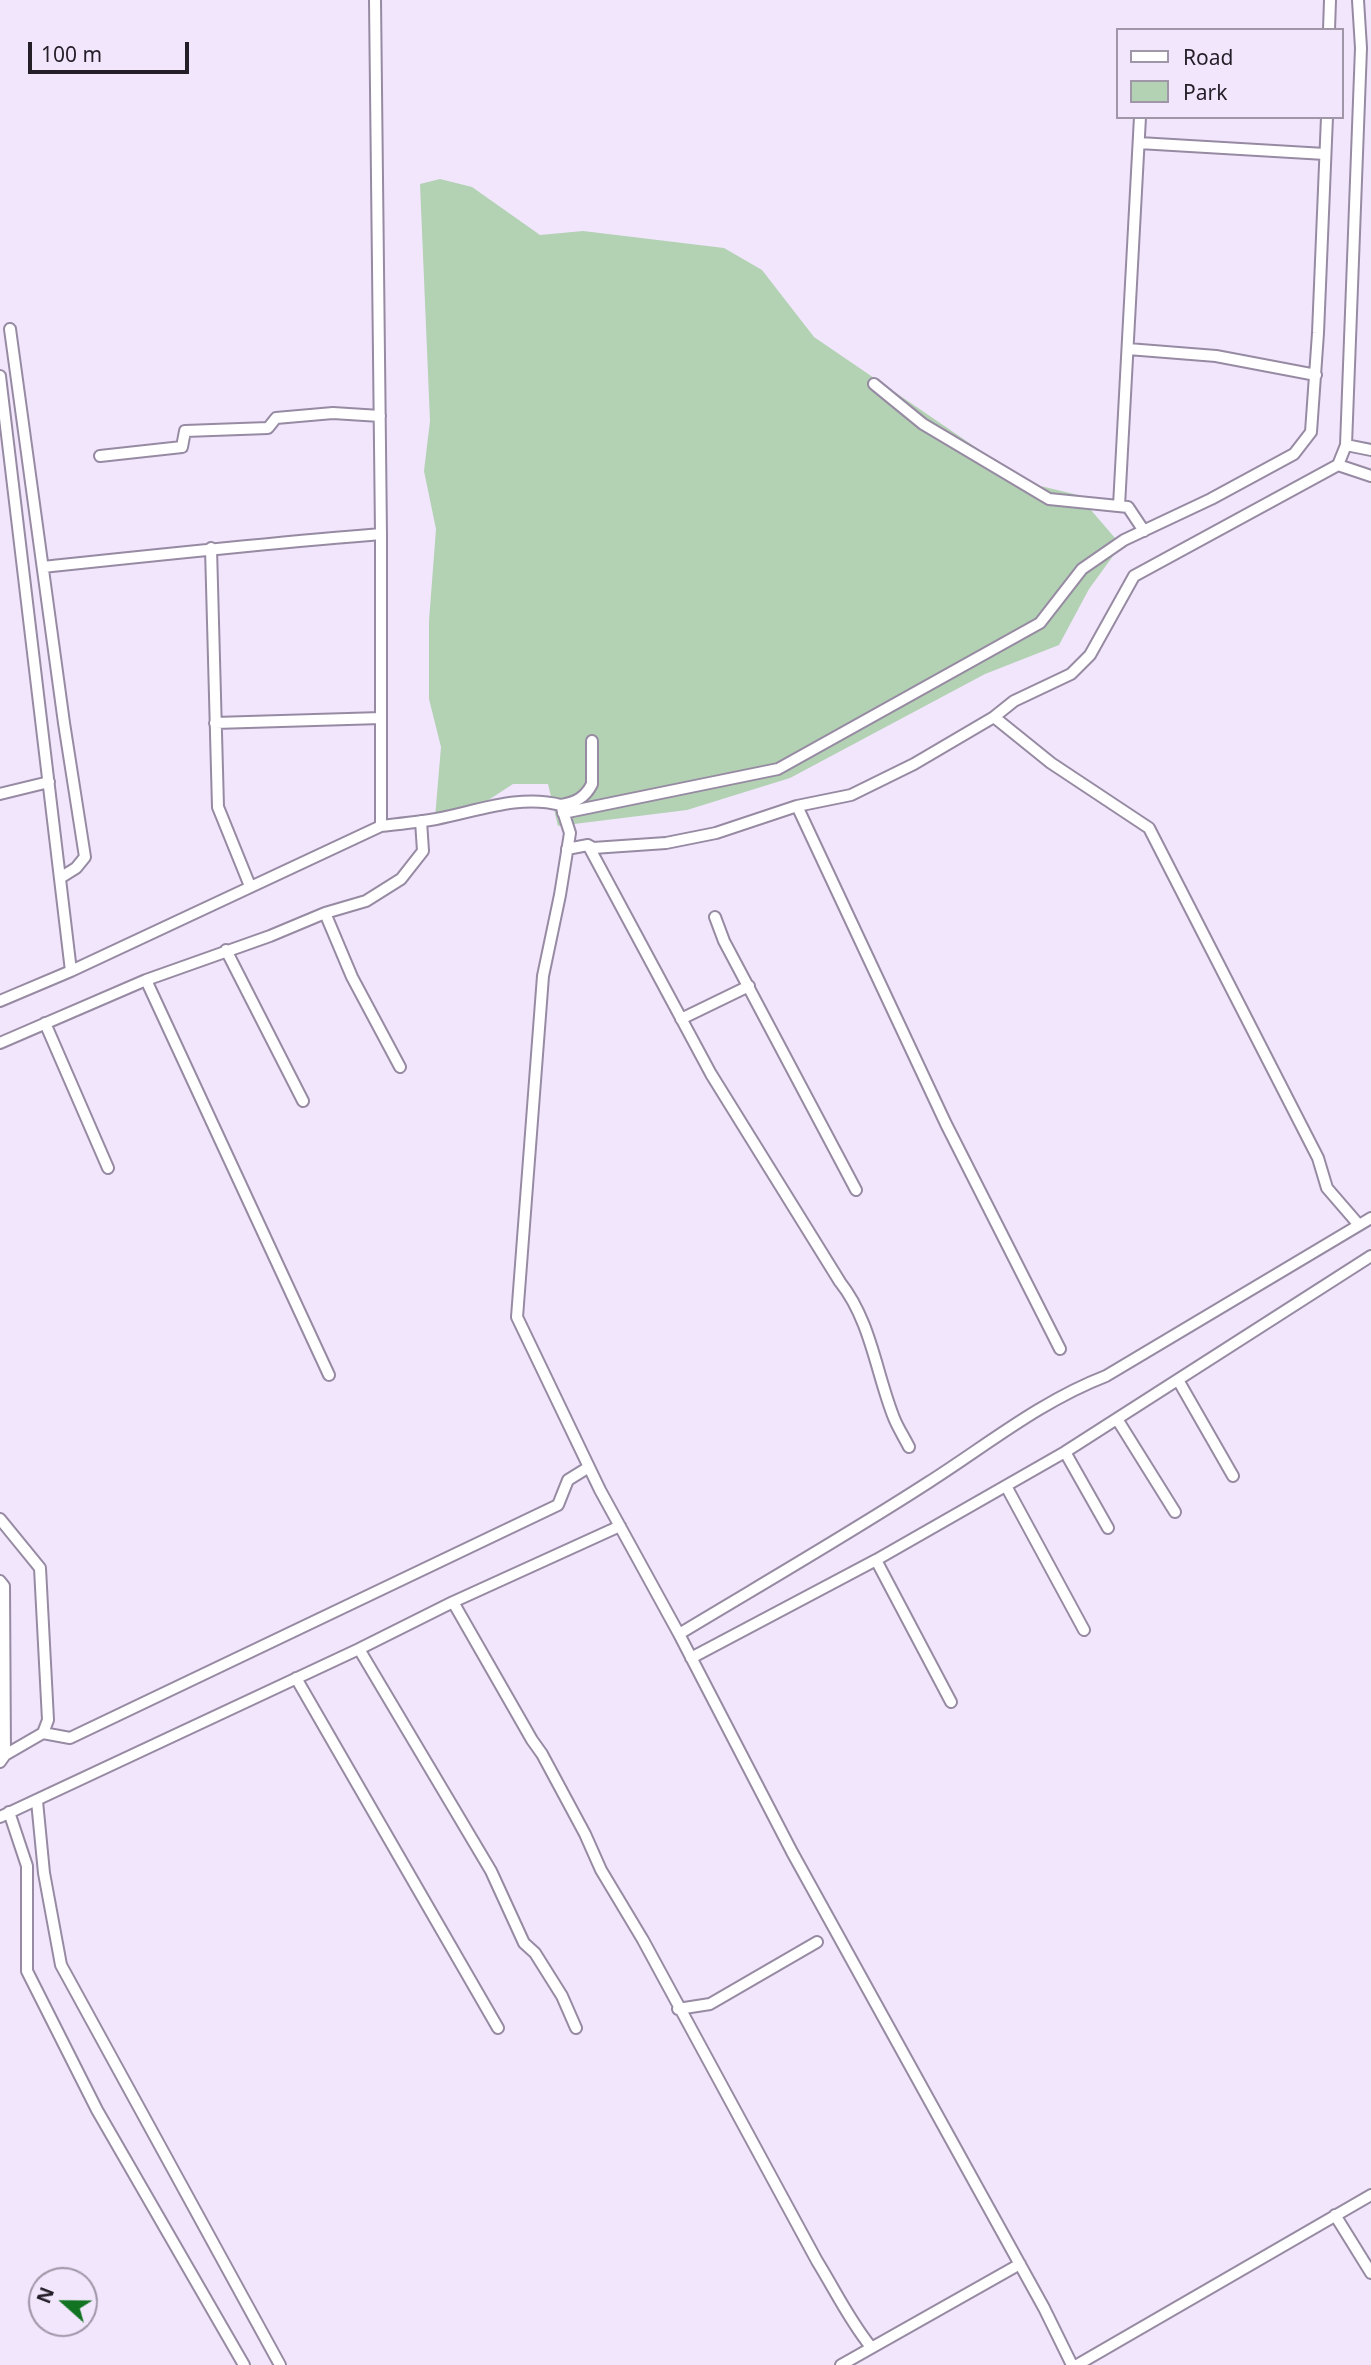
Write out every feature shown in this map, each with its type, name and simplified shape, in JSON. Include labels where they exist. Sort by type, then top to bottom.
[{"type":"street","points":[[375,0],[381,534],[381,826]]},
{"type":"street","points":[[1329,28],[1330,0]]},
{"type":"street","points":[[567,849],[588,845],[593,848],[666,844],[726,831],[797,806],[851,794],[914,764],[994,717],[1014,701],[1072,674],[1090,655],[1134,576],[1338,465],[1346,445],[1367,49],[1358,0]]},
{"type":"street","points":[[1119,506],[1140,119]]},
{"type":"street","points":[[0,1001],[71,971],[381,826],[421,821],[520,801],[542,800],[562,809],[778,769],[1040,623],[1082,569],[1124,540],[1211,499],[1294,454],[1311,432],[1316,375],[1327,119]]},
{"type":"street","points":[[1139,143],[1325,154]]},
{"type":"street","points":[[10,329],[85,857],[76,868],[60,878]]},
{"type":"street","points":[[1128,349],[1216,356],[1316,375]]},
{"type":"street","points":[[0,376],[71,971]]},
{"type":"street","points":[[874,384],[923,424],[1049,499],[1128,507],[1144,531]]},
{"type":"street","points":[[100,456],[182,447],[185,431],[268,428],[276,418],[332,413],[380,416]]},
{"type":"street","points":[[1346,445],[1371,450]]},
{"type":"street","points":[[1338,465],[1371,476]]},
{"type":"street","points":[[43,566],[381,534]]},
{"type":"street","points":[[211,548],[218,807],[250,886]]},
{"type":"street","points":[[994,717],[1051,763],[1149,828],[1318,1158],[1327,1188],[1359,1225]]},
{"type":"street","points":[[215,723],[381,718]]},
{"type":"street","points":[[562,809],[575,803],[592,784],[592,741]]},
{"type":"street","points":[[0,794],[49,782]]},
{"type":"street","points":[[797,806],[946,1124],[1060,1349]]},
{"type":"street","points":[[562,809],[570,833],[542,976],[517,1317],[589,1468],[792,1852],[1075,2365],[1371,2195]]},
{"type":"street","points":[[0,1043],[146,980],[270,936],[325,913],[366,901],[401,879],[423,851],[421,821]]},
{"type":"street","points":[[588,845],[711,1074],[840,1282],[852,1297],[869,1339],[894,1417],[909,1447]]},
{"type":"street","points":[[325,913],[352,977],[400,1067]]},
{"type":"street","points":[[715,917],[724,941],[856,1191]]},
{"type":"street","points":[[226,950],[303,1101]]},
{"type":"street","points":[[146,980],[329,1376]]},
{"type":"street","points":[[681,1019],[749,986]]},
{"type":"street","points":[[45,1023],[108,1167]]},
{"type":"street","points":[[679,1634],[930,1482],[1010,1426],[1084,1384],[1106,1376],[1371,1218]]},
{"type":"street","points":[[691,1658],[876,1560],[1065,1452],[1371,1256]]},
{"type":"street","points":[[1178,1380],[1233,1476]]},
{"type":"street","points":[[1117,1419],[1175,1512]]},
{"type":"street","points":[[1065,1452],[1108,1528]]},
{"type":"street","points":[[43,1733],[71,1738],[558,1505],[568,1480],[589,1468]]},
{"type":"street","points":[[1006,1486],[1083,1630]]},
{"type":"street","points":[[0,1519],[40,1567],[48,1720],[43,1733],[3,1758]]},
{"type":"street","points":[[244,2365],[97,2110],[27,1971],[27,1866],[5,1814],[620,1526]]},
{"type":"street","points":[[876,1560],[951,1702]]},
{"type":"street","points":[[0,1581],[4,1586],[3,1758]]},
{"type":"street","points":[[453,1602],[542,1754],[601,1870],[643,1940],[817,2261],[837,2291],[857,2330],[871,2347]]},
{"type":"street","points":[[359,1649],[491,1871],[524,1942],[535,1953],[562,1996],[576,2028]]},
{"type":"street","points":[[296,1678],[498,2028]]},
{"type":"street","points":[[37,1801],[44,1873],[61,1965],[279,2365]]},
{"type":"street","points":[[678,2008],[710,2004],[817,1942]]},
{"type":"street","points":[[1335,2215],[1371,2273]]},
{"type":"street","points":[[841,2365],[1020,2264]]},
{"type":"green space","points":[[440,179],[472,187],[540,235],[583,231],[724,248],[762,270],[814,337],[1028,483],[1078,495],[1121,545],[1089,589],[1059,645],[985,674],[790,778],[687,810],[558,826],[548,784],[513,784],[473,810],[435,818],[441,747],[429,699],[429,621],[436,529],[424,471],[430,421],[420,184]]}]
